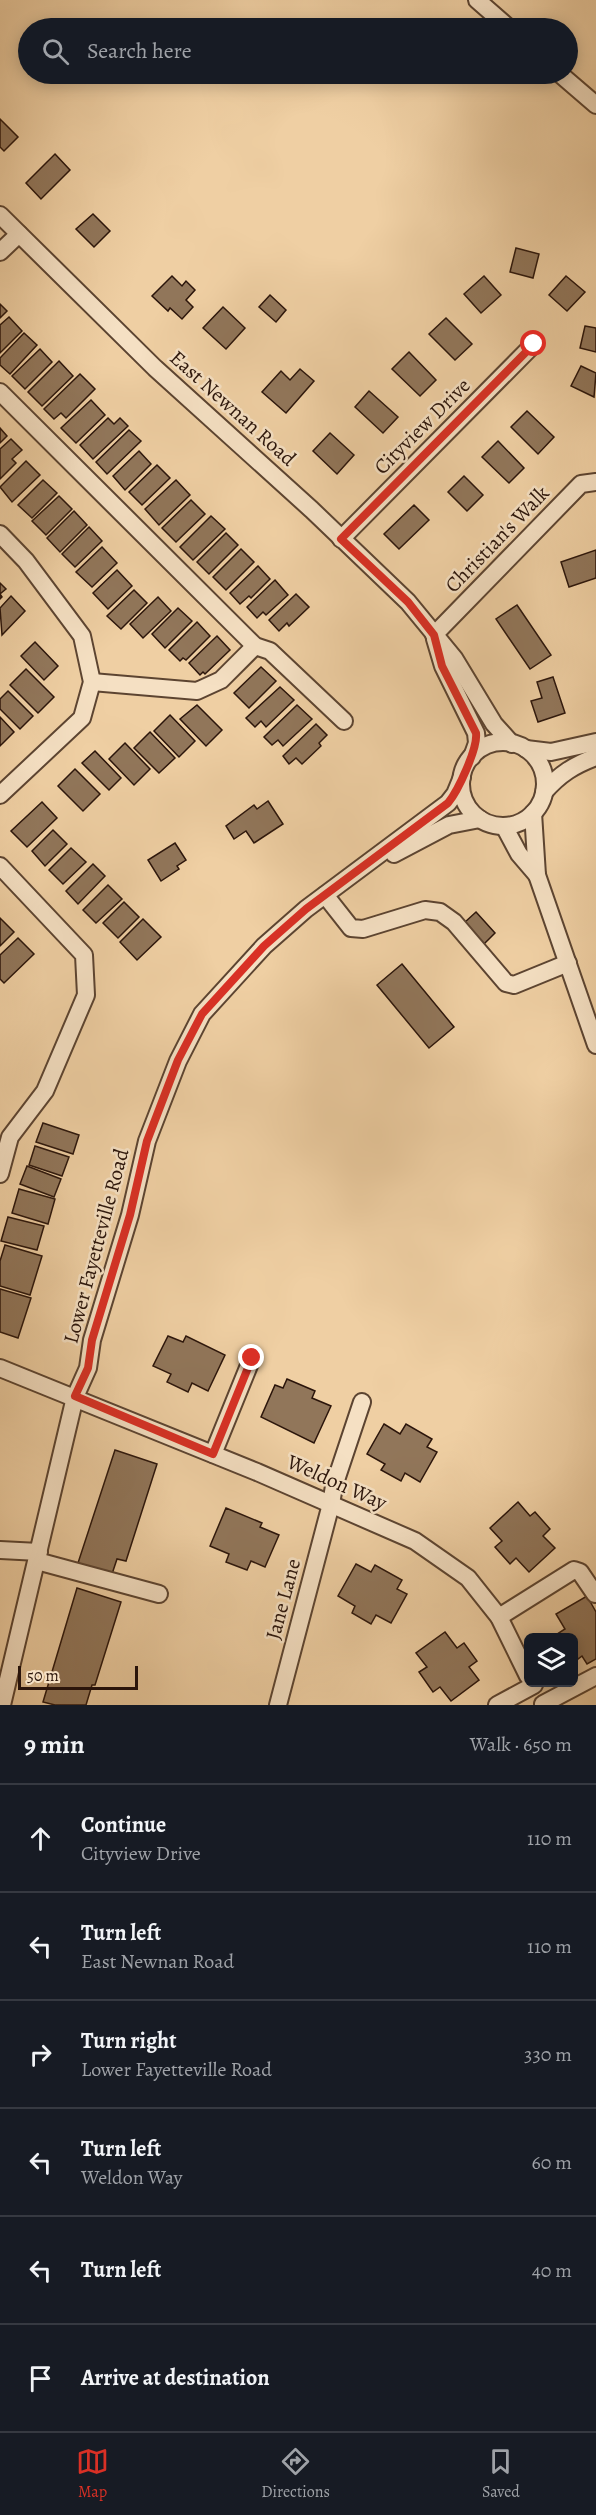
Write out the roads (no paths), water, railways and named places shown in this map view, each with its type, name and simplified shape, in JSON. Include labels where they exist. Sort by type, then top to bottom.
[{"type":"street","points":[[477,0],[498,18]]},
{"type":"street","points":[[572,84],[596,105]]},
{"type":"street","name":"East Newnan Road","points":[[0,215],[155,368],[408,602],[454,658],[482,707],[519,746]]},
{"type":"street","points":[[0,252],[19,234]]},
{"type":"street","name":"Cityview Drive","points":[[341,539],[534,344]]},
{"type":"street","points":[[0,392],[255,646],[270,651],[344,721]]},
{"type":"street","name":"Christian's Walk","points":[[434,635],[581,484],[596,482]]},
{"type":"street","points":[[0,534],[26,561],[82,636],[92,682],[82,718],[0,795]]},
{"type":"street","name":"East Newnan Road","points":[[434,635],[442,666],[476,733],[477,742],[472,757]]},
{"type":"street","points":[[92,682],[197,691],[221,680],[255,646]]},
{"type":"street","points":[[596,742],[551,752],[490,744],[472,757],[462,777],[465,801],[480,819],[504,826],[520,822],[533,813],[544,792],[558,776],[573,766],[596,757]]},
{"type":"street","points":[[519,746],[542,768],[544,792]]},
{"type":"street","name":"Lower Fayetteville Road","points":[[5,1704],[75,1396],[88,1368],[92,1340],[130,1215],[147,1141],[178,1060],[202,1014],[264,946],[325,895],[448,803],[455,794],[462,777]]},
{"type":"street","points":[[533,813],[537,875],[596,1045]]},
{"type":"street","name":"Lower Fayetteville Road","points":[[360,870],[382,861],[449,825],[480,819]]},
{"type":"street","points":[[504,826],[519,854],[537,875]]},
{"type":"street","points":[[0,866],[84,955],[86,995],[45,1091],[10,1137],[0,1174]]},
{"type":"street","points":[[325,895],[351,928],[363,929],[424,910],[440,912],[454,922],[506,982],[514,985],[568,963]]},
{"type":"street","points":[[213,1454],[252,1358]]},
{"type":"street","name":"Weldon Way","points":[[0,1368],[75,1396],[414,1541],[468,1578],[499,1617],[524,1667]]},
{"type":"street","name":"Jane Lane","points":[[278,1705],[334,1486],[362,1402]]},
{"type":"street","points":[[0,1550],[38,1557],[159,1594]]},
{"type":"street","points":[[499,1617],[574,1570],[580,1572],[595,1594]]},
{"type":"street","points":[[544,1705],[596,1676]]},
{"type":"street","points":[[497,1705],[524,1686]]},
{"type":"street","name":"Weldon Way","points":[[534,1687],[544,1705]]}]
